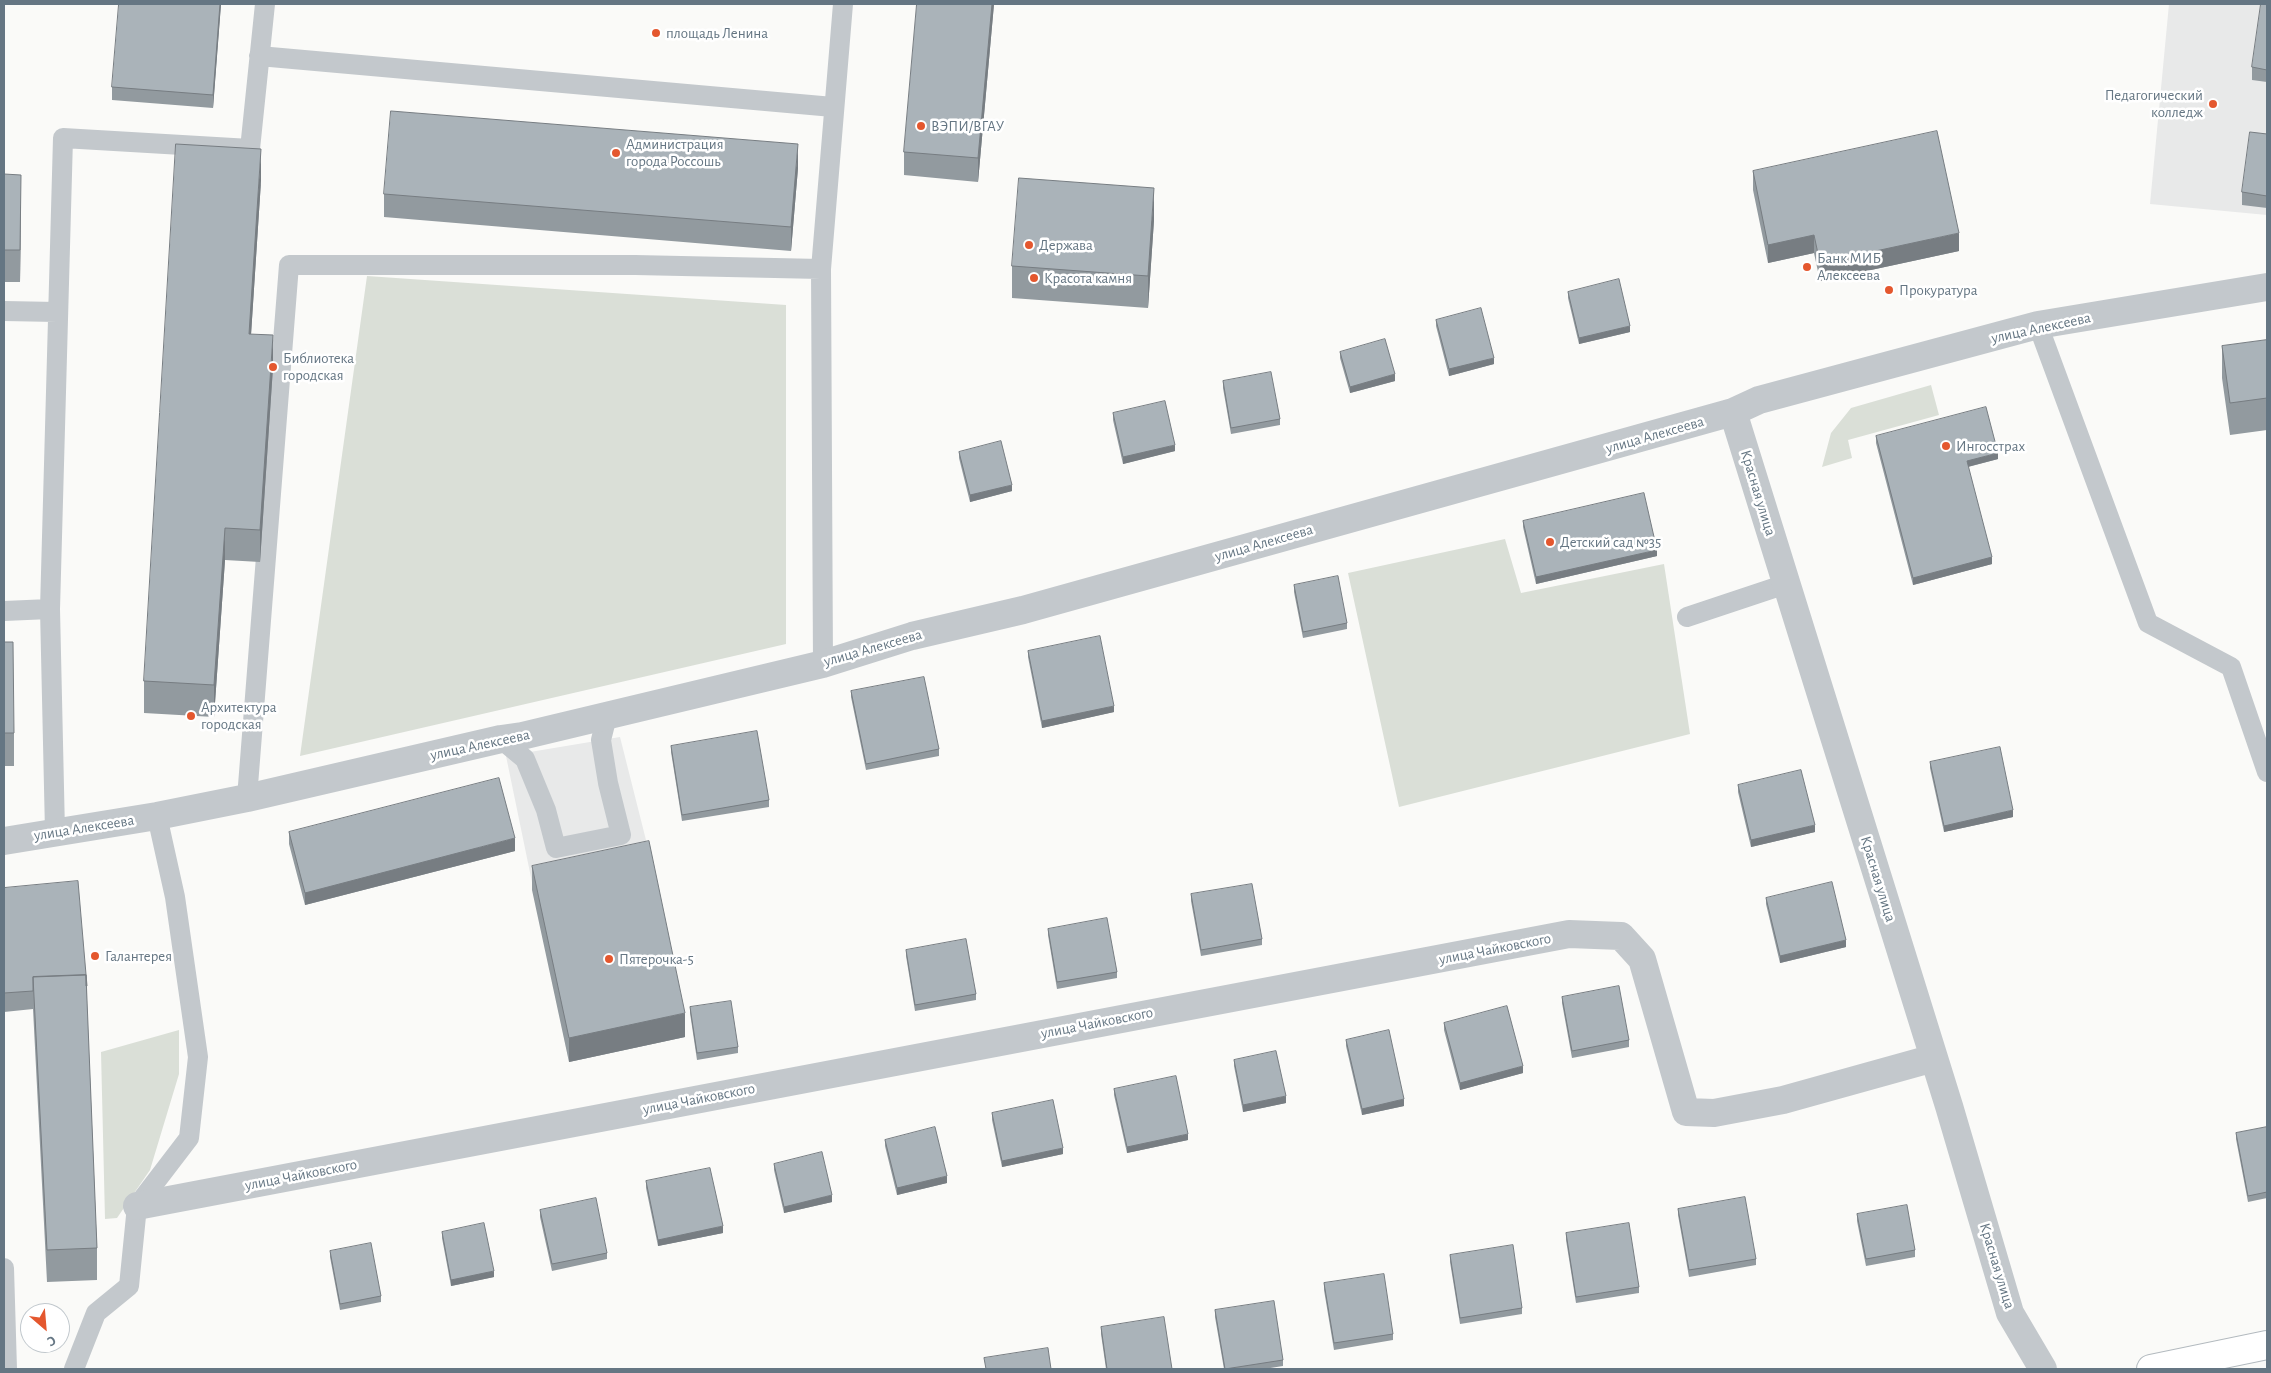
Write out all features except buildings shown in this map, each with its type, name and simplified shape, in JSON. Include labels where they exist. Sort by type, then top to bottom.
[{"type":"main road","points":[[2151,1369],[2267,1345]]},
{"type":"street","name":"улица Алексеева","points":[[4,841],[157,816],[247,798],[501,739],[522,736],[823,664],[912,636],[1023,610],[1733,412],[1759,400],[2038,325],[2267,287]]},
{"type":"street","name":"Красная улица","points":[[1733,412],[1934,1058],[2010,1313],[2043,1369]]},
{"type":"street","name":"улица Чайковского","points":[[137,1206],[1569,934],[1620,936],[1642,959],[1686,1112],[1714,1113],[1783,1100],[1934,1058]]},
{"type":"lane","points":[[55,832],[50,609],[63,138],[250,150],[265,4]]},
{"type":"lane","points":[[823,664],[821,269],[843,4]]},
{"type":"lane","points":[[259,56],[833,107]]},
{"type":"lane","points":[[247,798],[289,265],[635,265],[821,269]]},
{"type":"lane","points":[[4,311],[57,312]]},
{"type":"lane","points":[[2038,325],[2148,622],[2231,667],[2267,772]]},
{"type":"lane","points":[[1687,617],[1786,584]]},
{"type":"lane","points":[[4,611],[50,609]]},
{"type":"lane","points":[[501,739],[525,759],[546,810],[556,848],[621,835],[608,783],[601,740],[607,716]]},
{"type":"lane","points":[[74,1369],[96,1313],[129,1286],[137,1206],[189,1138],[198,1057],[175,897],[157,816]]},
{"type":"lane","points":[[4,1268],[7,1369]]},
{"type":"shaded area","name":"Педагогический колледж","points":[[2169,4],[2267,4],[2267,215],[2150,204]]},
{"type":"shaded area","points":[[367,276],[786,305],[786,644],[300,756]]},
{"type":"shaded area","points":[[1931,385],[1939,415],[1848,440],[1852,458],[1822,467],[1831,433],[1851,408]]},
{"type":"shaded area","points":[[1505,539],[1521,593],[1664,564],[1690,734],[1399,807],[1348,573]]},
{"type":"shaded area","points":[[620,737],[648,848],[685,1037],[569,1062],[506,756]]},
{"type":"shaded area","points":[[179,1030],[179,1074],[150,1170],[117,1218],[105,1219],[101,1052]]},
{"type":"place","name":"площадь Ленина","points":[[656,33]]},
{"type":"place","name":"Педагогический колледж","points":[[2213,104]]},
{"type":"place","name":"ВЭПИ/ВГАУ","points":[[921,126]]},
{"type":"place","name":"Администрация города Россошь","points":[[616,153]]},
{"type":"place","name":"Держава","points":[[1029,245]]},
{"type":"place","name":"Банк МИБ Алексеева","points":[[1807,267]]},
{"type":"place","name":"Красота камня","points":[[1034,278]]},
{"type":"place","name":"Прокуратура","points":[[1889,290]]},
{"type":"place","name":"Библиотека городская","points":[[273,367]]},
{"type":"place","name":"Ингосстрах","points":[[1946,446]]},
{"type":"place","name":"Детский сад №35","points":[[1550,542]]},
{"type":"place","name":"Архитектура городская","points":[[191,716]]},
{"type":"place","name":"Галантерея","points":[[95,956]]},
{"type":"place","name":"Пятерочка-5","points":[[609,959]]}]
